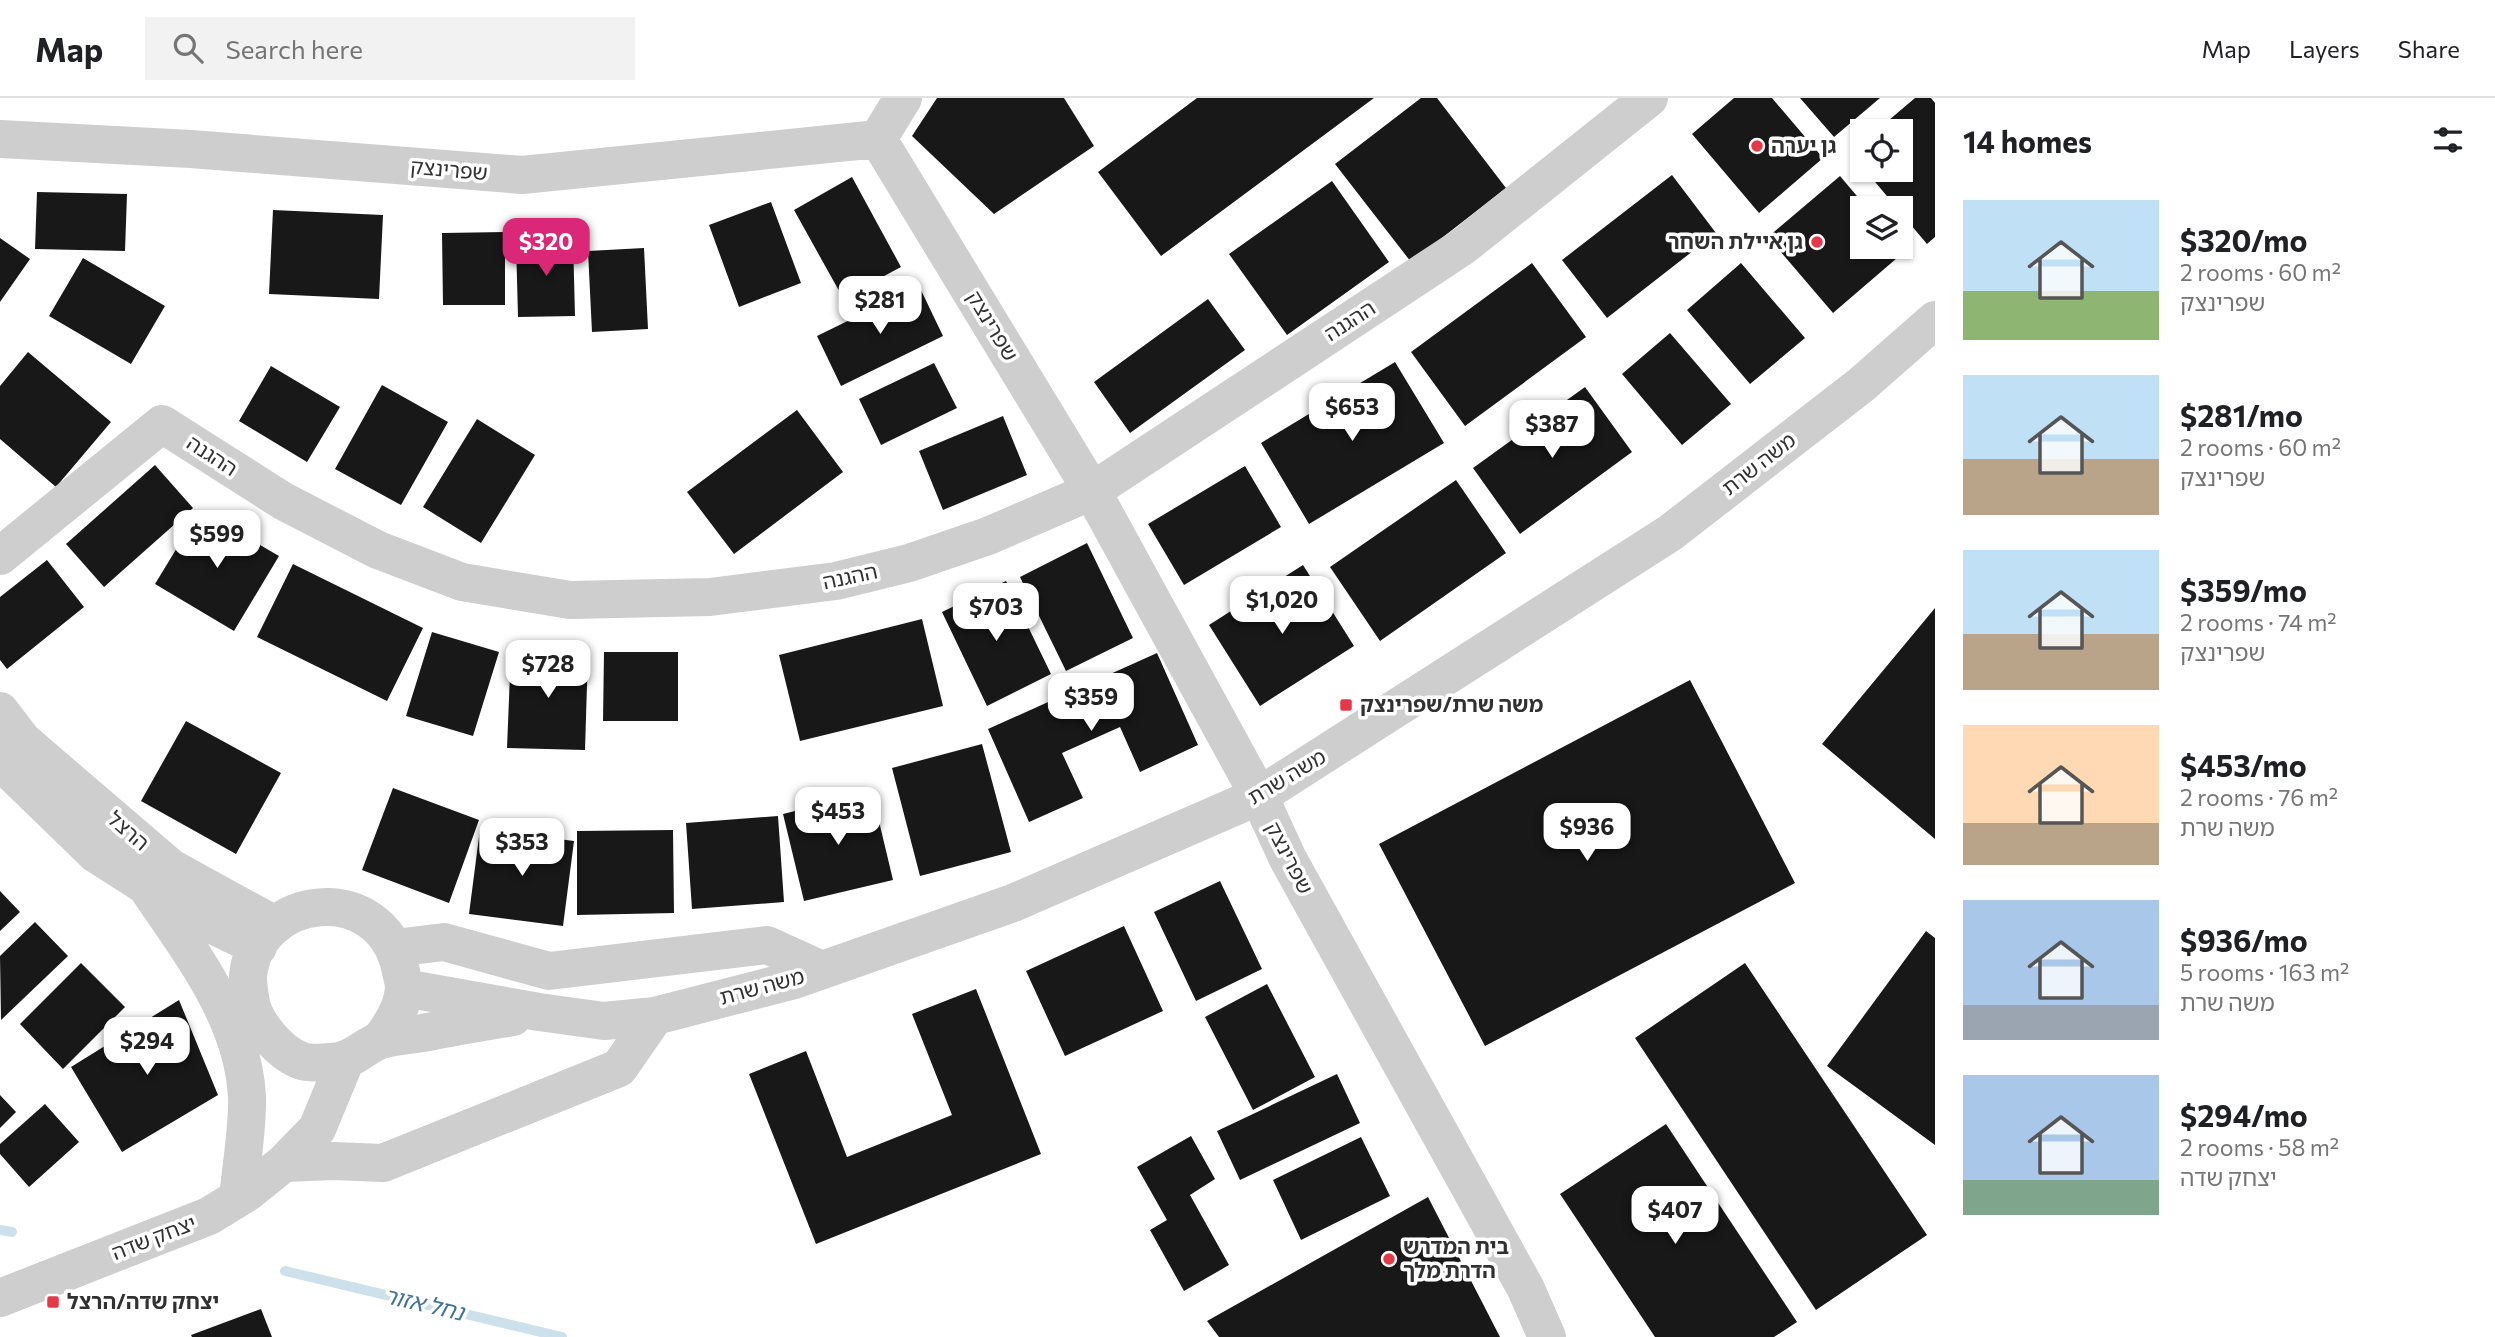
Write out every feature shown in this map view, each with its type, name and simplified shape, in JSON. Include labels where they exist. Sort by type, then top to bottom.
[{"type":"street","points":[[878,139],[903,98]]},
{"type":"street","name":"ההגנה","points":[[0,556],[162,424],[283,501],[378,551],[462,582],[570,600],[710,597],[836,582],[909,563],[988,536],[1092,491],[1462,247],[1648,98]]},
{"type":"street","name":"שפרינצק","points":[[0,139],[191,149],[522,176],[878,139],[1092,491],[1259,796],[1287,859],[1526,1289],[1547,1337]]},
{"type":"street","name":"משה שרת","points":[[404,988],[604,1021],[655,1016],[822,970],[1013,903],[1259,796],[1670,533],[1861,385],[1935,320]]},
{"type":"street","name":"הרצל","points":[[0,711],[23,741],[171,868],[266,936]]},
{"type":"street","name":"הרצל","points":[[0,761],[96,854],[190,914],[266,936]]},
{"type":"street","points":[[146,886],[208,979],[238,1041],[247,1097],[238,1198]]},
{"type":"street","points":[[327,906],[354,911],[378,926],[395,948],[404,988],[394,1021],[380,1040],[360,1054],[338,1061],[302,1061],[264,1031],[251,1005],[248,975],[266,936],[299,911],[327,906]]},
{"type":"street","points":[[395,948],[444,942],[549,971],[767,944],[822,970]]},
{"type":"street","name":"משה שרת","points":[[380,1040],[539,1012]]},
{"type":"street","points":[[302,1061],[302,1117],[288,1157],[383,1163],[619,1068],[655,1016]]},
{"type":"street","name":"יצחק שדה","points":[[0,1298],[209,1216],[238,1198],[317,1129],[346,1059]]},
{"type":"building","points":[[937,98],[1064,98],[1094,146],[994,214],[912,136]]},
{"type":"building","points":[[1197,98],[1374,98],[1161,256],[1098,172]]},
{"type":"building","points":[[1421,98],[1437,98],[1506,188],[1411,262],[1335,164]]},
{"type":"building","name":"גן יערה","points":[[1734,98],[1772,98],[1823,158],[1759,213],[1692,134]]},
{"type":"building","points":[[1800,98],[1880,98],[1855,119],[1850,119],[1850,123],[1834,137]]},
{"type":"building","points":[[1915,98],[1931,98],[1935,103],[1935,237],[1927,244],[1913,227],[1913,196],[1887,196],[1875,182],[1913,182],[1913,119],[1890,119]]},
{"type":"building","points":[[1672,175],[1716,233],[1607,318],[1562,260]]},
{"type":"building","name":"גן איילת השחר","points":[[1840,176],[1857,196],[1850,196],[1850,259],[1896,259],[1833,313],[1768,237]]},
{"type":"building","points":[[852,177],[901,267],[843,298],[794,210]]},
{"type":"building","points":[[1332,181],[1389,262],[1287,335],[1229,254]]},
{"type":"building","points":[[37,192],[127,194],[125,251],[35,249]]},
{"type":"building","points":[[771,202],[801,283],[739,307],[709,225]]},
{"type":"building","points":[[273,210],[383,215],[379,299],[269,294]]},
{"type":"building","points":[[505,232],[505,305],[443,305],[442,233]]},
{"type":"building","points":[[0,238],[30,259],[0,302]]},
{"type":"building","points":[[573,239],[575,316],[518,317],[516,242]]},
{"type":"building","points":[[644,248],[648,329],[592,332],[588,251]]},
{"type":"building","points":[[83,258],[165,306],[131,364],[49,316]]},
{"type":"building","points":[[1532,263],[1586,337],[1465,426],[1411,352]]},
{"type":"building","points":[[1741,263],[1805,338],[1750,384],[1687,310]]},
{"type":"building","points":[[919,286],[943,336],[841,386],[817,336]]},
{"type":"building","points":[[1208,299],[1245,350],[1130,433],[1094,382]]},
{"type":"building","points":[[1670,333],[1731,404],[1682,445],[1622,374]]},
{"type":"building","points":[[28,352],[111,422],[56,487],[0,439],[0,386]]},
{"type":"building","points":[[1395,362],[1444,443],[1309,524],[1261,443]]},
{"type":"building","points":[[934,363],[957,408],[881,445],[859,399]]},
{"type":"building","points":[[271,366],[340,407],[307,462],[239,421]]},
{"type":"building","points":[[382,385],[448,422],[401,505],[335,469]]},
{"type":"building","points":[[1585,387],[1632,452],[1520,534],[1473,468]]},
{"type":"building","points":[[797,410],[843,472],[734,554],[687,492]]},
{"type":"building","points":[[1003,416],[1027,475],[943,510],[919,451]]},
{"type":"building","points":[[477,419],[535,455],[481,543],[423,507]]},
{"type":"building","points":[[155,465],[193,508],[104,587],[66,544]]},
{"type":"building","points":[[1245,466],[1281,527],[1184,585],[1148,524]]},
{"type":"building","points":[[1456,480],[1506,553],[1380,641],[1330,567]]},
{"type":"building","points":[[200,510],[279,556],[234,631],[155,584]]},
{"type":"building","points":[[1087,543],[1133,638],[1066,671],[1020,577]]},
{"type":"building","points":[[47,560],[84,607],[7,669],[0,660],[0,597]]},
{"type":"building","points":[[293,564],[423,628],[387,701],[257,637]]},
{"type":"building","points":[[1303,565],[1354,646],[1260,706],[1209,625]]},
{"type":"building","points":[[1006,581],[1051,674],[987,706],[942,612]]},
{"type":"building","points":[[1935,608],[1935,839],[1822,744]]},
{"type":"building","points":[[922,619],[943,706],[800,741],[779,655]]},
{"type":"building","points":[[432,632],[499,652],[473,736],[406,716]]},
{"type":"building","points":[[511,649],[588,652],[585,750],[507,748]]},
{"type":"building","points":[[604,652],[678,652],[678,721],[603,721]]},
{"type":"building","points":[[1157,653],[1198,745],[1140,772],[1120,727],[1062,753],[1083,798],[1029,822],[988,729]]},
{"type":"building","points":[[1690,680],[1795,883],[1485,1046],[1379,844]]},
{"type":"building","points":[[186,721],[281,773],[236,854],[141,801]]},
{"type":"building","points":[[982,744],[1011,852],[920,876],[892,768]]},
{"type":"building","points":[[393,788],[479,820],[449,903],[362,870]]},
{"type":"building","points":[[872,792],[893,880],[804,901],[783,814]]},
{"type":"building","points":[[778,816],[784,902],[692,909],[686,823]]},
{"type":"building","points":[[480,829],[574,841],[563,926],[469,914]]},
{"type":"building","points":[[673,830],[674,913],[577,915],[577,831]]},
{"type":"building","points":[[1220,881],[1262,969],[1196,1001],[1154,912]]},
{"type":"building","points":[[0,891],[20,912],[0,931]]},
{"type":"building","points":[[35,922],[68,956],[1,1020],[0,956]]},
{"type":"building","points":[[1124,926],[1163,1011],[1065,1056],[1026,971]]},
{"type":"building","points":[[1926,931],[1935,938],[1935,1145],[1827,1066]]},
{"type":"building","points":[[81,963],[125,1007],[63,1069],[20,1024]]},
{"type":"building","points":[[1745,963],[1927,1235],[1816,1310],[1635,1038]]},
{"type":"building","points":[[1267,984],[1315,1077],[1253,1110],[1205,1017]]},
{"type":"building","points":[[976,989],[1041,1154],[816,1244],[749,1074],[806,1051],[847,1157],[952,1115],[912,1014]]},
{"type":"building","points":[[179,1000],[218,1095],[122,1152],[71,1067]]},
{"type":"building","points":[[1337,1074],[1360,1123],[1240,1180],[1217,1131]]},
{"type":"building","points":[[0,1095],[16,1112],[0,1128]]},
{"type":"building","points":[[45,1104],[79,1142],[29,1187],[0,1154],[0,1144]]},
{"type":"building","points":[[1666,1124],[1797,1322],[1774,1337],[1655,1337],[1560,1194]]},
{"type":"building","points":[[1191,1136],[1215,1179],[1190,1195],[1229,1265],[1184,1291],[1150,1230],[1167,1220],[1137,1167]]},
{"type":"building","points":[[1361,1137],[1390,1196],[1301,1240],[1273,1180]]},
{"type":"building","name":"בית המדרש הדרת מלך","points":[[1428,1197],[1500,1337],[1219,1337],[1207,1321]]},
{"type":"building","points":[[261,1309],[272,1337],[191,1335]]},
{"type":"waterway","name":"נחל אזור","points":[[0,1230],[12,1232]]},
{"type":"waterway","name":"נחל אזור","points":[[285,1271],[562,1337]]},
{"type":"place","name":"גן יערה","points":[[1757,146]]},
{"type":"place","name":"גן איילת השחר","points":[[1817,242]]},
{"type":"place","name":"משה שרת/שפרינצק","points":[[1346,705]]},
{"type":"place","name":"בית המדרש הדרת מלך","points":[[1389,1259]]},
{"type":"place","name":"יצחק שדה/הרצל","points":[[53,1302]]}]
